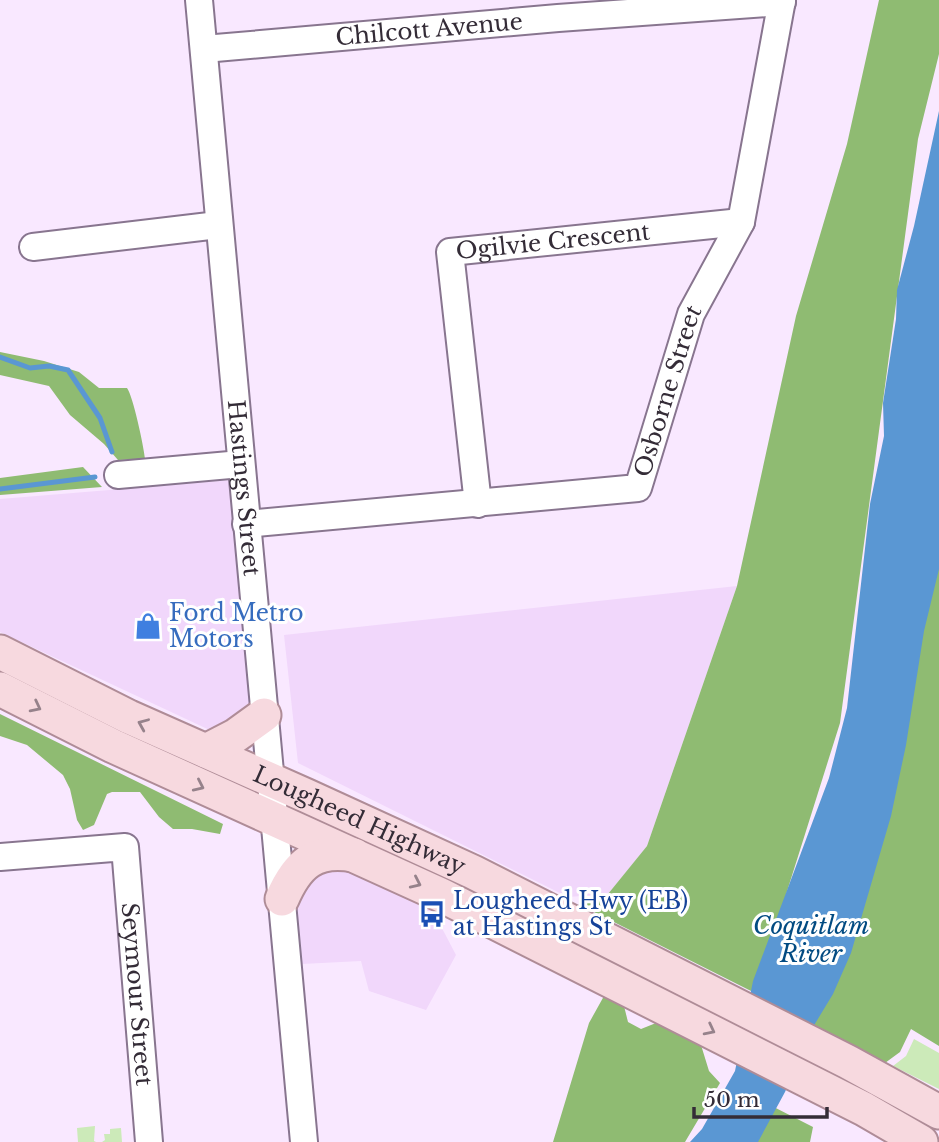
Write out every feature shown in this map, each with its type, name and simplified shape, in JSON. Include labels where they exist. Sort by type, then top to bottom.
[{"type":"main road","name":"Lougheed Highway","points":[[0,652],[129,718],[473,872],[848,1062],[939,1112]]},
{"type":"main road","name":"Lougheed Highway","points":[[0,689],[125,752],[441,895],[832,1093],[921,1142]]},
{"type":"main road","points":[[206,751],[235,736],[264,715]]},
{"type":"main road","points":[[282,899],[296,872],[307,862],[328,854],[354,855]]},
{"type":"street","name":"Hastings Street","points":[[199,0],[304,1142]]},
{"type":"street","name":"Chilcott Avenue","points":[[204,49],[558,9],[782,1]]},
{"type":"street","name":"Osborne Street","points":[[246,524],[638,488],[691,314],[741,222],[782,1]]},
{"type":"street","name":"Ogilvie Crescent","points":[[478,504],[450,252],[741,222]]},
{"type":"street","points":[[33,247],[218,225]]},
{"type":"street","points":[[118,475],[241,464]]},
{"type":"street","name":"Seymour Street","points":[[0,857],[125,847],[149,1142]]},
{"type":"shaded area","points":[[231,480],[253,702],[243,722],[216,733],[0,632],[0,499]]},
{"type":"shaded area","points":[[737,586],[647,846],[608,894],[568,897],[298,763],[284,635]]},
{"type":"shaded area","points":[[314,869],[353,871],[433,911],[456,955],[426,1010],[369,991],[361,961],[302,964],[296,905]]},
{"type":"green space","points":[[879,0],[939,0],[939,54],[918,139],[840,723],[755,993],[580,905],[608,894],[647,846],[737,586],[796,316],[847,144]]},
{"type":"green space","points":[[0,352],[79,372],[99,388],[127,388],[135,411],[145,459],[118,460],[70,415],[49,386],[0,375]]},
{"type":"green space","points":[[939,466],[939,1046],[911,1029],[900,1052],[885,1063],[809,1022]]},
{"type":"green space","points":[[83,467],[102,487],[0,495],[0,478]]},
{"type":"green space","points":[[0,714],[223,824],[220,834],[173,829],[159,817],[140,792],[107,794],[94,825],[83,830],[77,820],[70,789],[63,775],[27,745],[0,736]]},
{"type":"green space","points":[[496,904],[534,918],[648,973],[642,984],[493,908]]},
{"type":"green space","points":[[604,996],[624,1006],[628,1022],[641,1029],[656,1023],[701,1045],[709,1071],[720,1083],[685,1142],[553,1142],[589,1023]]},
{"type":"green space","points":[[914,1039],[939,1053],[939,1089],[893,1066],[906,1056]]},
{"type":"green space","points":[[758,1099],[813,1127],[810,1142],[738,1142]]},
{"type":"green space","points":[[95,1126],[96,1142],[78,1142],[77,1128]]},
{"type":"green space","points":[[121,1128],[122,1142],[102,1142],[105,1140],[104,1134],[110,1134],[110,1129]]},
{"type":"water","name":"Coquitlam River","points":[[939,111],[939,569],[924,631],[906,745],[891,816],[851,953],[833,994],[813,1027],[785,1092],[758,1142],[690,1142],[702,1129],[735,1071],[753,981],[829,778],[847,708],[870,504],[884,436],[883,403],[896,319],[897,290]]},
{"type":"waterway","points":[[0,357],[30,368],[49,366],[68,370],[100,418],[112,452]]},
{"type":"waterway","points":[[0,489],[95,477]]},
{"type":"place","name":"Ford Metro Motors","points":[[148,626]]},
{"type":"place","name":"Lougheed Hwy (EB) at Hastings St","points":[[432,914]]}]
